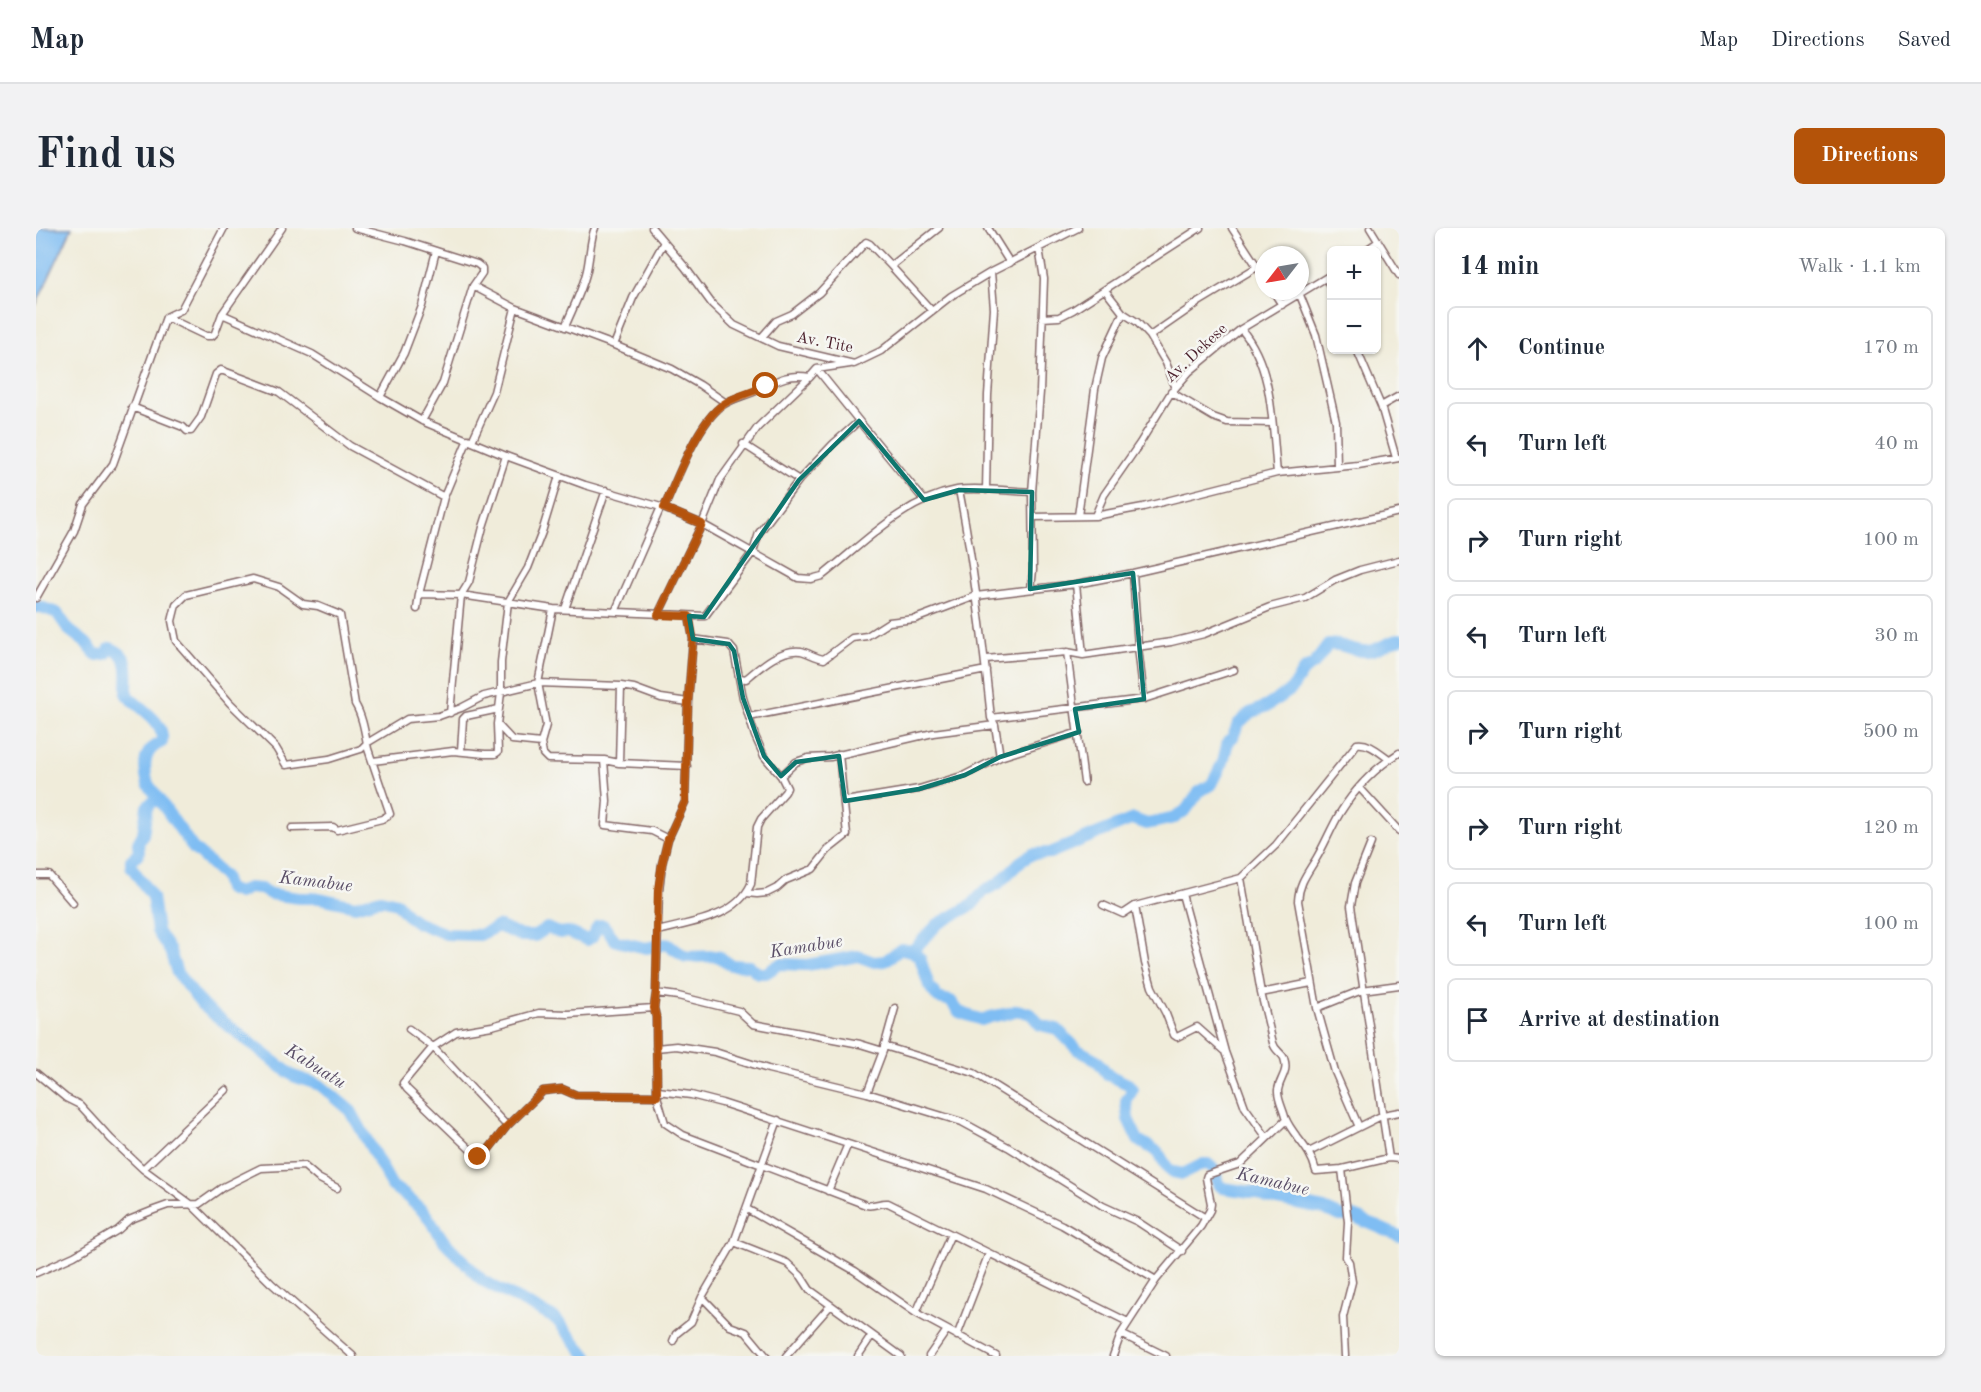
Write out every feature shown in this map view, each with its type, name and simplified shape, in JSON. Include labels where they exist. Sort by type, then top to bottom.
[{"type":"street","points":[[36,598],[74,531],[83,504],[113,464],[166,317],[181,310],[224,228]]},
{"type":"street","points":[[166,317],[206,336],[212,336],[222,314],[282,228]]},
{"type":"street","points":[[356,228],[436,251],[481,267],[482,273],[473,286],[443,383],[422,421]]},
{"type":"street","points":[[565,327],[586,277],[592,233],[595,228]]},
{"type":"street","name":"Av. Tite","points":[[652,228],[712,304],[734,325],[778,346],[854,364],[881,351],[951,296],[991,272],[1078,228]]},
{"type":"street","points":[[891,266],[939,228]]},
{"type":"street","points":[[988,228],[1010,262]]},
{"type":"street","points":[[1042,318],[1059,317],[1073,310],[1200,228]]},
{"type":"street","points":[[1232,228],[1255,264]]},
{"type":"street","points":[[1370,228],[1399,275]]},
{"type":"street","points":[[614,345],[633,298],[664,242]]},
{"type":"street","points":[[761,338],[776,321],[792,314],[819,293],[866,242],[932,311]]},
{"type":"street","points":[[1372,246],[1378,242]]},
{"type":"street","points":[[1031,589],[1032,492],[1040,392],[1044,279],[1039,248]]},
{"type":"street","points":[[380,397],[407,344],[422,306],[436,251]]},
{"type":"street","points":[[1150,336],[1199,302],[1255,268]]},
{"type":"street","points":[[986,490],[988,395],[994,309],[991,272]]},
{"type":"street","name":"Av. Dekese","points":[[1309,289],[1327,277]]},
{"type":"street","points":[[473,286],[515,308],[672,369],[726,402]]},
{"type":"street","points":[[1105,290],[1123,313],[1137,322],[1150,336],[1166,363],[1173,389],[1213,417],[1227,422],[1272,423]]},
{"type":"street","points":[[1279,300],[1282,305]]},
{"type":"street","name":"Av. Dekese","points":[[1095,516],[1104,495],[1140,443],[1173,389],[1212,351],[1241,329],[1291,300]]},
{"type":"street","points":[[1302,300],[1316,334],[1336,422],[1337,466]]},
{"type":"street","points":[[417,609],[444,497],[494,392],[515,308]]},
{"type":"street","points":[[1078,516],[1102,358],[1123,313]]},
{"type":"street","points":[[222,314],[312,354],[422,421],[559,476],[662,508],[702,524],[798,578],[811,579],[822,576],[884,525],[924,500],[959,490],[1032,492]]},
{"type":"street","points":[[1241,329],[1253,342],[1266,384],[1277,473]]},
{"type":"street","points":[[1033,517],[1095,516],[1143,507],[1277,473],[1358,465],[1397,458],[1381,406],[1359,354]]},
{"type":"street","points":[[658,615],[702,524],[720,480],[743,444],[817,369],[854,364]]},
{"type":"street","points":[[817,369],[924,500]]},
{"type":"street","points":[[132,407],[183,427],[187,431],[191,430],[201,417],[216,374],[221,370],[279,392],[350,446],[444,497]]},
{"type":"street","points":[[615,612],[697,436],[726,402],[779,380],[796,375],[810,377]]},
{"type":"street","points":[[1381,406],[1399,396]]},
{"type":"street","points":[[419,594],[461,595],[553,609],[702,617],[706,615],[753,552],[759,534],[799,480],[833,444],[859,421]]},
{"type":"street","points":[[743,444],[799,480]]},
{"type":"street","points":[[450,712],[461,595],[469,582],[483,527],[506,456]]},
{"type":"street","points":[[373,761],[461,751],[497,753],[501,662],[508,602],[528,568],[559,476]]},
{"type":"street","points":[[565,609],[606,490]]},
{"type":"street","points":[[959,490],[969,540],[986,659],[991,718],[995,725],[1000,757]]},
{"type":"street","points":[[740,678],[746,679],[767,662],[793,652],[801,651],[824,659],[852,638],[867,636],[889,622],[915,619],[976,596],[1076,584],[1133,573],[1399,512]]},
{"type":"street","points":[[986,659],[1068,652],[1083,655],[1171,642],[1204,634],[1270,607],[1305,598],[1335,580],[1360,570],[1399,560]]},
{"type":"street","points":[[1133,573],[1144,699]]},
{"type":"street","points":[[292,828],[333,827],[337,830],[382,819],[390,814],[367,743],[359,711],[355,704],[338,613],[303,604],[279,587],[253,579],[186,594],[176,605],[172,621],[176,641],[230,704],[276,748],[286,765],[329,759],[361,749],[367,743],[406,719],[439,716],[484,696],[538,683],[621,686],[634,688],[661,698],[688,702]]},
{"type":"street","points":[[1076,584],[1083,655]]},
{"type":"street","points":[[553,609],[538,683],[546,725],[541,744],[543,754],[548,759],[604,760],[619,763],[687,766]]},
{"type":"street","points":[[689,616],[693,639],[688,702],[685,802],[668,839],[658,890],[654,1008],[658,1094],[663,1119],[668,1127],[683,1135],[828,1191],[871,1206],[888,1203],[1128,1322]]},
{"type":"street","points":[[658,931],[697,923],[722,912],[746,892],[751,884],[757,827],[787,788],[781,776],[764,756],[749,717],[732,647],[728,644],[693,639]]},
{"type":"street","points":[[1068,652],[1084,782]]},
{"type":"street","points":[[749,717],[986,670]]},
{"type":"street","points":[[991,718],[1144,699],[1234,670]]},
{"type":"street","points":[[619,763],[621,686]]},
{"type":"street","points":[[461,751],[463,719],[466,716],[499,709]]},
{"type":"street","points":[[497,724],[512,740],[541,744]]},
{"type":"street","points":[[781,776],[796,762],[933,733],[995,725]]},
{"type":"street","points":[[845,801],[919,789],[965,774],[1000,757],[1079,732]]},
{"type":"street","points":[[1102,905],[1123,914],[1135,906],[1241,878],[1276,845],[1357,744],[1368,745],[1389,759]]},
{"type":"street","points":[[1359,1127],[1335,1072],[1317,1008],[1298,901],[1299,888],[1340,813],[1359,787],[1389,759],[1399,753]]},
{"type":"street","points":[[746,892],[767,893],[786,880],[813,869],[828,850],[847,835],[839,754]]},
{"type":"street","points":[[604,760],[607,801],[605,825],[652,831],[668,839]]},
{"type":"street","points":[[1359,787],[1399,830]]},
{"type":"street","points":[[1371,843],[1354,883],[1351,906],[1389,1158]]},
{"type":"street","points":[[36,874],[49,875],[73,903]]},
{"type":"street","points":[[1241,878],[1261,993],[1274,1049],[1284,1058],[1286,1075],[1278,1089],[1286,1120],[1310,1152],[1316,1171],[1342,1169],[1389,1158],[1399,1159]]},
{"type":"street","points":[[1182,894],[1225,1052],[1245,1107],[1267,1138]]},
{"type":"street","points":[[1135,906],[1145,963],[1152,987],[1174,1035],[1177,1037],[1197,1027],[1225,1052]]},
{"type":"street","points":[[1261,993],[1311,983]]},
{"type":"street","points":[[1317,1008],[1362,990],[1399,985]]},
{"type":"street","points":[[656,993],[740,1011],[753,1024],[883,1048],[974,1072],[1204,1217]]},
{"type":"street","points":[[654,1008],[568,1014],[539,1013],[492,1026],[456,1032],[433,1047],[404,1081],[404,1086],[478,1157],[485,1154],[507,1126],[543,1091],[562,1089],[576,1095],[692,1095],[778,1120],[986,1189],[1062,1225],[1156,1280]]},
{"type":"street","points":[[867,1093],[895,1008]]},
{"type":"street","points":[[409,1029],[433,1047],[507,1126]]},
{"type":"street","points":[[656,1048],[676,1046],[715,1052],[768,1070],[867,1093],[962,1122],[1008,1147],[1102,1206],[1138,1222],[1182,1251]]},
{"type":"street","points":[[36,1073],[66,1098],[80,1105],[143,1169],[192,1205],[271,1283],[353,1356]]},
{"type":"street","points":[[143,1169],[226,1090]]},
{"type":"street","points":[[1310,1152],[1383,1115],[1399,1112]]},
{"type":"street","points":[[673,1341],[676,1334],[691,1322],[702,1297],[734,1242],[778,1120]]},
{"type":"street","points":[[1113,1356],[1128,1322],[1156,1280],[1182,1251],[1210,1210],[1211,1204],[1206,1182],[1208,1175],[1240,1164],[1286,1120]]},
{"type":"street","points":[[828,1191],[848,1144]]},
{"type":"street","points":[[36,1273],[74,1256],[118,1230],[129,1220],[168,1205],[198,1204],[223,1187],[261,1168],[304,1166],[318,1178],[338,1188]]},
{"type":"street","points":[[1342,1169],[1348,1222],[1346,1257],[1352,1282],[1343,1317],[1345,1356]]},
{"type":"street","points":[[747,1209],[855,1271],[916,1313],[996,1356]]},
{"type":"street","points":[[916,1313],[951,1234]]},
{"type":"street","points":[[734,1242],[787,1263],[803,1278],[807,1287],[830,1306],[901,1356]]},
{"type":"street","points":[[957,1336],[989,1253]]},
{"type":"street","points":[[702,1297],[730,1326],[746,1332],[766,1356]]},
{"type":"street","points":[[786,1356],[830,1306]]},
{"type":"street","points":[[929,1356],[947,1330]]},
{"type":"street","points":[[1121,1334],[1166,1356]]},
{"type":"street","points":[[858,1356],[872,1335]]},
{"type":"highlighted area","points":[[859,421],[924,500],[959,490],[1032,492],[1030,589],[1133,573],[1144,699],[1075,709],[1079,732],[1000,757],[965,775],[919,789],[845,801],[839,756],[796,762],[781,776],[764,756],[743,698],[734,651],[729,644],[693,639],[689,616],[704,617],[799,480]]},
{"type":"water","points":[[36,228],[72,228],[36,305]]},
{"type":"waterway","name":"Kamabue","points":[[36,607],[57,613],[69,630],[86,643],[96,655],[106,654],[110,648],[123,656],[127,667],[127,695],[150,715],[162,734],[162,742],[151,749],[146,759],[145,771],[148,784],[193,848],[224,876],[228,889],[239,893],[248,888],[261,889],[270,894],[320,898],[355,906],[381,899],[397,903],[418,923],[446,934],[480,935],[498,926],[521,936],[535,936],[547,928],[560,933],[568,932],[587,940],[592,937],[598,926],[603,925],[616,941],[646,948],[667,944],[686,957],[718,956],[731,965],[750,966],[758,973],[766,973],[780,964],[807,965],[858,956],[874,962],[885,961],[901,949],[912,951],[920,958],[929,986],[938,998],[951,1001],[959,1012],[982,1020],[1017,1010],[1031,1014],[1040,1025],[1057,1029],[1078,1050],[1097,1060],[1108,1075],[1128,1084],[1133,1089],[1126,1101],[1128,1119],[1138,1140],[1158,1152],[1173,1172],[1183,1174],[1203,1164],[1208,1164],[1215,1170],[1218,1184],[1223,1188],[1258,1193],[1267,1198],[1324,1209],[1340,1216],[1352,1216],[1399,1236]]},
{"type":"waterway","points":[[912,951],[938,924],[972,905],[985,890],[998,884],[1020,862],[1032,854],[1050,853],[1133,819],[1147,824],[1175,818],[1186,810],[1199,792],[1212,784],[1223,762],[1228,741],[1233,737],[1238,724],[1250,713],[1267,706],[1291,690],[1304,670],[1314,664],[1328,645],[1367,651],[1375,650],[1399,639]]},
{"type":"waterway","name":"Kabuatu","points":[[157,797],[147,807],[143,834],[138,843],[139,853],[131,860],[131,866],[152,897],[157,931],[170,951],[177,973],[202,1005],[293,1076],[320,1085],[351,1111],[392,1186],[425,1213],[444,1241],[483,1281],[556,1319],[587,1356]]},
{"type":"route","points":[[478,1157],[485,1154],[507,1126],[543,1091],[562,1089],[576,1095],[657,1096],[654,1008],[658,890],[668,839],[685,802],[689,680],[693,639],[689,616],[658,615],[702,524],[664,508],[697,436],[710,419],[726,402],[766,386]]}]
